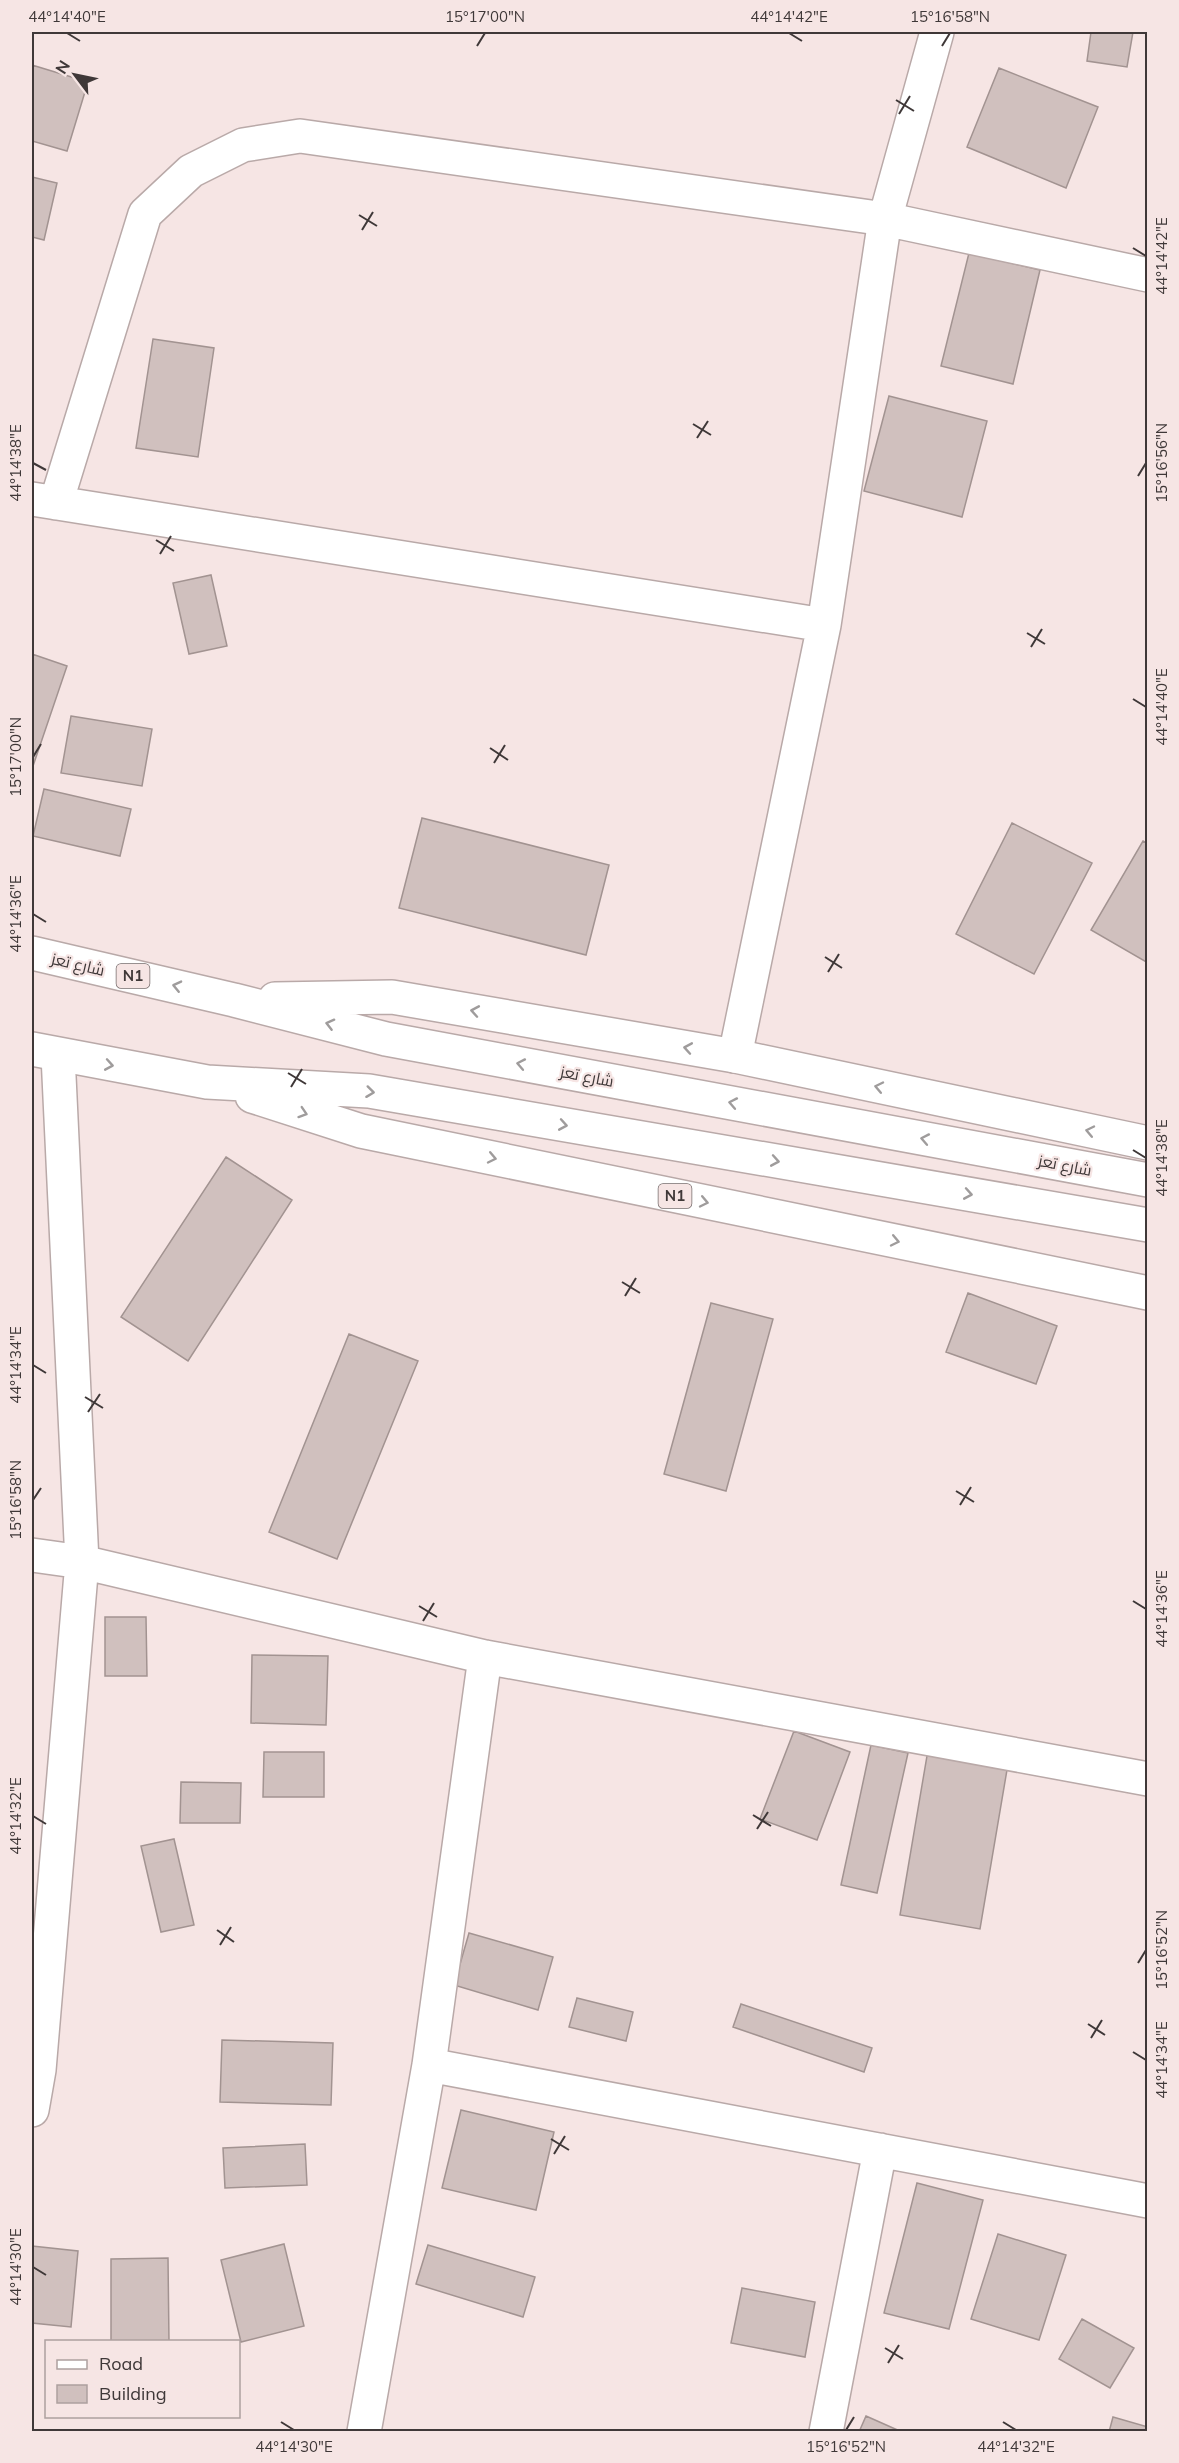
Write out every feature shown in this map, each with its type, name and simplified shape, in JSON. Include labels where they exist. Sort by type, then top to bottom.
[{"type":"main road","points":[[735,1056],[824,625],[885,219],[937,32]]},
{"type":"main road","points":[[824,625],[44,501],[145,214],[191,171],[243,145],[300,136],[885,219],[1148,275]]},
{"type":"main road","name":"شارع تعز","points":[[32,953],[234,999],[386,1039],[1148,1180]]},
{"type":"main road","name":"N1","points":[[234,999],[392,997],[735,1056],[1148,1143]]},
{"type":"main road","points":[[32,2110],[39,2070],[82,1562],[45,1052]]},
{"type":"main road","name":"N1","points":[[45,1052],[207,1082],[361,1131],[1148,1293]]},
{"type":"main road","name":"N1","points":[[207,1082],[369,1091],[1148,1225]]},
{"type":"main road","points":[[32,1555],[82,1562],[485,1657],[1148,1779]]},
{"type":"main road","points":[[364,2432],[429,2065],[485,1657]]},
{"type":"main road","points":[[429,2065],[1148,2201]]},
{"type":"main road","points":[[826,2432],[880,2150]]},
{"type":"building","points":[[1091,32],[1133,32],[1127,67],[1087,61]]},
{"type":"building","points":[[32,65],[88,82],[67,151],[32,141]]},
{"type":"building","points":[[999,68],[1098,107],[1066,188],[967,147]]},
{"type":"building","points":[[32,177],[57,183],[44,240],[32,237]]},
{"type":"building","points":[[969,253],[1040,270],[1013,384],[941,366]]},
{"type":"building","points":[[153,339],[214,348],[198,457],[136,448]]},
{"type":"building","points":[[889,396],[987,421],[962,517],[864,491]]},
{"type":"building","points":[[211,575],[227,646],[189,654],[173,583]]},
{"type":"building","points":[[32,654],[67,666],[32,769]]},
{"type":"building","points":[[71,716],[152,729],[142,786],[61,773]]},
{"type":"building","points":[[44,789],[131,809],[120,856],[33,836]]},
{"type":"building","points":[[422,818],[609,865],[586,955],[399,908]]},
{"type":"building","points":[[1012,823],[1092,863],[1034,974],[956,934]]},
{"type":"building","points":[[1143,841],[1148,844],[1148,963],[1091,930]]},
{"type":"building","points":[[226,1157],[292,1200],[188,1361],[121,1317]]},
{"type":"building","points":[[968,1293],[1057,1326],[1036,1384],[946,1352]]},
{"type":"building","points":[[711,1303],[773,1319],[726,1491],[664,1474]]},
{"type":"building","points":[[349,1334],[418,1361],[337,1559],[269,1532]]},
{"type":"building","points":[[105,1617],[146,1617],[147,1676],[105,1676]]},
{"type":"building","points":[[252,1655],[328,1656],[326,1725],[251,1723]]},
{"type":"building","points":[[794,1731],[850,1752],[817,1840],[760,1819]]},
{"type":"building","points":[[929,1744],[1009,1758],[980,1929],[900,1915]]},
{"type":"building","points":[[871,1745],[908,1753],[877,1893],[841,1885]]},
{"type":"building","points":[[264,1752],[324,1752],[324,1797],[263,1797]]},
{"type":"building","points":[[181,1782],[241,1783],[240,1823],[180,1823]]},
{"type":"building","points":[[174,1839],[194,1925],[161,1932],[141,1846]]},
{"type":"building","points":[[469,1933],[553,1957],[538,2010],[454,1985]]},
{"type":"building","points":[[577,1998],[633,2012],[626,2041],[569,2027]]},
{"type":"building","points":[[741,2004],[872,2048],[864,2072],[733,2027]]},
{"type":"building","points":[[222,2040],[333,2043],[331,2105],[220,2102]]},
{"type":"building","points":[[461,2110],[554,2132],[536,2210],[442,2188]]},
{"type":"building","points":[[305,2144],[307,2185],[225,2188],[223,2148]]},
{"type":"building","points":[[917,2183],[983,2200],[949,2329],[884,2313]]},
{"type":"building","points":[[998,2234],[1066,2255],[1039,2340],[971,2319]]},
{"type":"building","points":[[284,2244],[304,2326],[241,2342],[221,2260]]},
{"type":"building","points":[[428,2245],[535,2277],[523,2317],[416,2284]]},
{"type":"building","points":[[32,2246],[78,2251],[71,2327],[32,2323]]},
{"type":"building","points":[[168,2258],[169,2340],[111,2340],[111,2259]]},
{"type":"building","points":[[742,2288],[815,2302],[805,2357],[731,2343]]},
{"type":"building","points":[[1082,2319],[1134,2348],[1110,2388],[1059,2359]]},
{"type":"building","points":[[866,2416],[902,2432],[859,2432]]},
{"type":"building","points":[[1113,2417],[1148,2427],[1148,2432],[1109,2432]]}]
